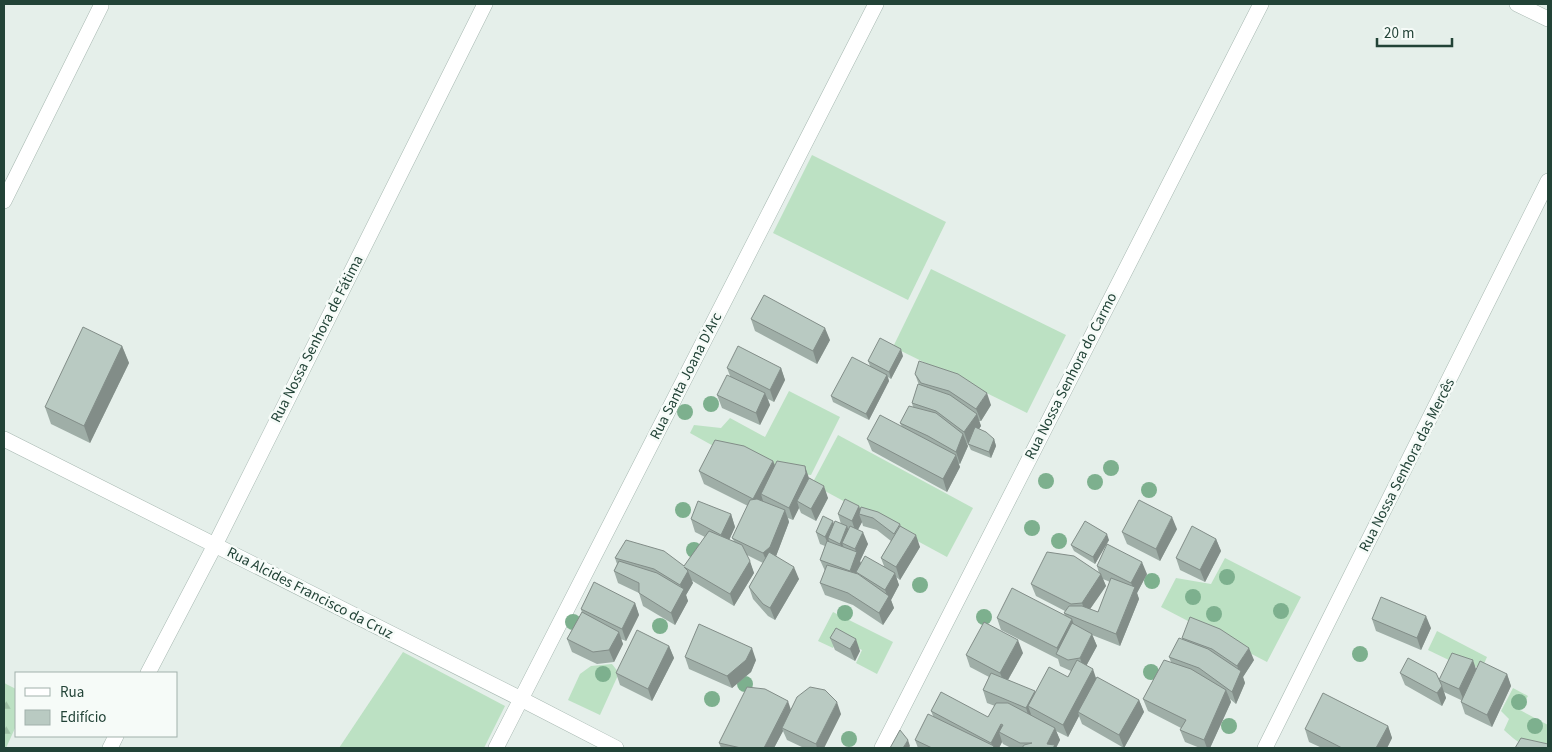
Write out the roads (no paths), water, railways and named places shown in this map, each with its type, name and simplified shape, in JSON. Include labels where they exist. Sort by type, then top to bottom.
[{"type":"street","name":"Rua Nossa Senhora de Fátima","points":[[149,672],[215,545],[485,4]]},
{"type":"street","name":"Rua Santa Joana D'Arc","points":[[496,748],[876,4]]},
{"type":"street","name":"Rua Nossa Senhora do Carmo","points":[[882,748],[1261,4]]},
{"type":"street","points":[[1517,4],[1548,19]]},
{"type":"street","points":[[4,201],[101,6]]},
{"type":"street","name":"Rua Nossa Senhora das Mercês","points":[[1265,748],[1548,181]]},
{"type":"street","name":"Rua Alcides Francisco da Cruz","points":[[4,439],[616,748]]}]
